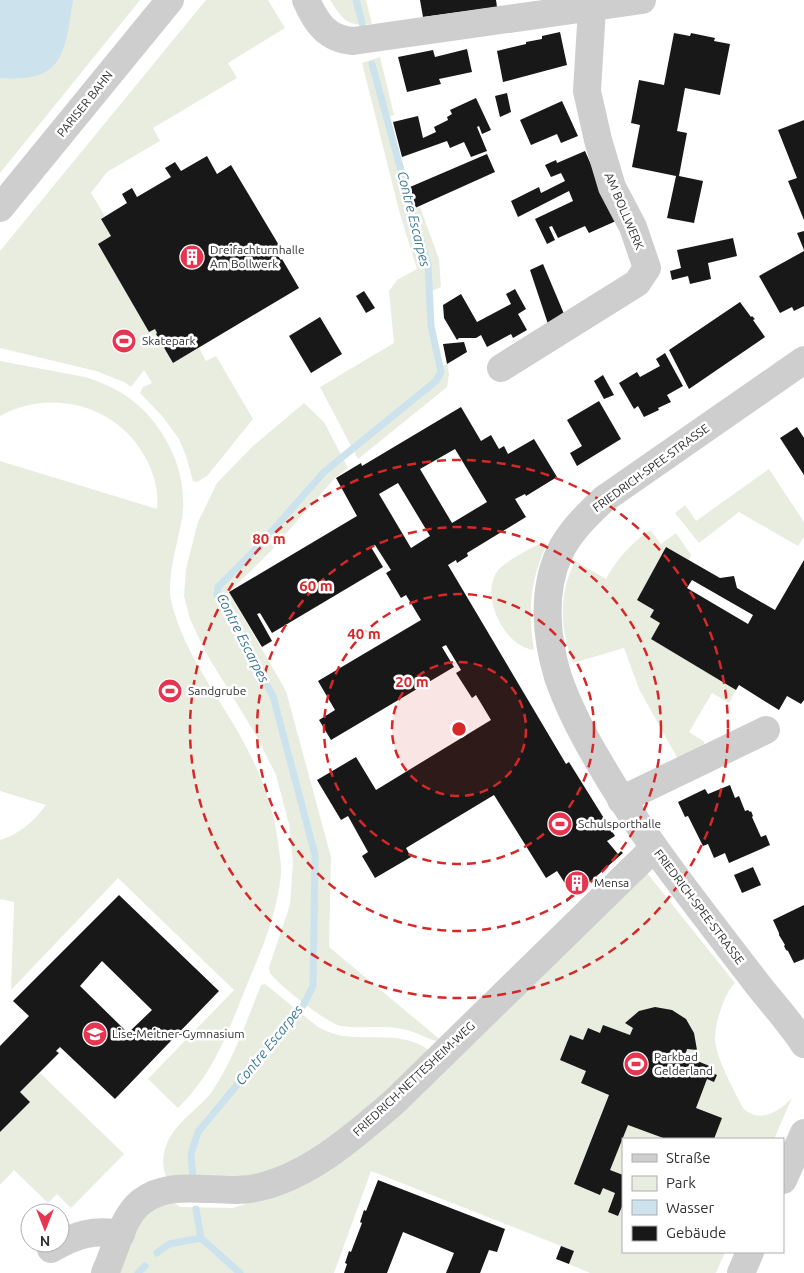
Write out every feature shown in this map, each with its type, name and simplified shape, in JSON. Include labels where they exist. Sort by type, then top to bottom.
[{"type":"street","name":"PARISER BAHN","points":[[0,208],[170,0]]},
{"type":"street","points":[[306,0],[327,33],[341,40],[353,41],[642,0]]},
{"type":"street","name":"AM BOLLWERK","points":[[501,368],[637,283],[647,268],[633,228],[612,187],[598,140],[587,91],[592,8]]},
{"type":"street","name":"FRIEDRICH-SPEE-STRASSE","points":[[804,360],[604,499],[582,520],[559,553],[551,579],[548,613],[552,655],[558,677],[590,747],[621,800],[654,848],[804,1044]]},
{"type":"street","points":[[621,800],[766,730]]},
{"type":"street","name":"FRIEDRICH-NETTESHEIM-WEG","points":[[105,1273],[121,1234],[136,1207],[151,1196],[170,1190],[240,1190],[259,1187],[279,1181],[310,1166],[348,1141],[394,1102],[654,848]]},
{"type":"street","points":[[784,1178],[804,1133]]},
{"type":"street","points":[[70,1238],[87,1233],[104,1231],[121,1234]]},
{"type":"street","points":[[740,1273],[750,1253]]},
{"type":"green space","points":[[0,0],[140,0],[0,173]]},
{"type":"green space","points":[[206,0],[268,0],[285,28],[228,63],[237,78],[153,128],[160,141],[107,172],[91,193],[105,216],[101,219],[111,236],[98,245],[149,331],[155,329],[156,335],[173,363],[199,348],[206,361],[216,356],[253,419],[207,476],[197,482],[193,481],[179,439],[162,416],[140,393],[143,387],[152,383],[144,370],[131,387],[124,382],[96,371],[0,348],[0,251]]},
{"type":"green space","points":[[330,0],[366,0],[372,24],[364,25],[346,21]]},
{"type":"green space","points":[[380,57],[394,115],[388,117],[412,209],[420,207],[439,259],[441,287],[432,291],[433,326],[443,365],[447,364],[449,374],[447,387],[358,459],[320,387],[394,343],[389,291],[397,280],[417,269],[400,214],[362,63]]},
{"type":"green space","points":[[0,361],[85,377],[110,387],[128,397],[145,412],[165,439],[179,469],[182,485],[182,518],[170,584],[170,594],[176,619],[202,673],[236,728],[253,761],[261,778],[272,813],[281,862],[281,872],[269,930],[220,1049],[202,1080],[178,1108],[148,1079],[234,990],[118,878],[11,990],[14,902],[0,899],[0,840],[26,826],[46,805],[0,791],[0,461],[157,509],[157,496],[151,469],[133,439],[118,425],[100,414],[81,406],[61,403],[40,403],[0,416]]},
{"type":"green space","points":[[304,403],[324,422],[348,468],[335,478],[268,554],[229,592],[286,691],[331,857],[329,947],[443,1042],[403,1029],[349,1027],[335,1024],[303,1003],[282,986],[270,973],[269,967],[290,905],[293,863],[289,824],[276,775],[256,735],[206,653],[190,619],[184,596],[186,569],[198,522],[217,483],[253,446]]},
{"type":"green space","points":[[769,469],[804,522],[804,537],[798,546],[739,512],[699,543],[675,513],[685,505],[696,521]]},
{"type":"green space","points":[[650,530],[661,544],[676,533],[691,555],[689,560],[666,548],[637,600],[654,610],[650,617],[660,623],[651,639],[736,690],[729,703],[712,693],[689,732],[705,742],[700,750],[679,761],[639,689],[624,648],[573,663],[563,624],[563,599],[575,561],[606,579],[625,552]]},
{"type":"green space","points":[[543,542],[546,543],[546,546],[537,571],[532,597],[531,623],[534,650],[523,647],[504,630],[497,618],[491,592],[493,580],[503,565]]},
{"type":"green space","points":[[643,868],[735,983],[727,994],[721,1010],[716,1027],[715,1040],[722,1065],[743,1108],[749,1113],[762,1116],[775,1112],[792,1098],[774,1138],[622,1138],[622,1253],[725,1253],[716,1273],[590,1273],[569,1264],[574,1251],[371,1171],[334,1273],[115,1273],[132,1233],[150,1207],[172,1201],[180,1207],[233,1208],[277,1194]]},
{"type":"green space","points":[[265,984],[318,1027],[327,1031],[344,1036],[410,1041],[430,1051],[390,1093],[304,1157],[260,1174],[210,1180],[168,1180],[163,1159],[166,1146],[175,1130],[201,1104],[221,1078],[234,1052],[261,985]]},
{"type":"green space","points":[[40,1073],[124,1154],[71,1208],[70,1203],[66,1203],[57,1194],[48,1203],[14,1170],[0,1185],[0,1132],[29,1102],[20,1092]]},
{"type":"water","points":[[0,0],[73,0],[63,49],[58,61],[49,69],[37,75],[21,78],[0,78]]},
{"type":"building","points":[[420,0],[496,0],[497,7],[423,17]]},
{"type":"building","points":[[560,32],[567,65],[503,82],[497,51],[526,44],[526,42],[542,39],[542,36]]},
{"type":"building","points":[[674,33],[690,36],[691,33],[715,38],[714,41],[730,44],[720,95],[685,88],[677,131],[687,133],[679,176],[703,181],[694,223],[667,218],[676,176],[632,167],[640,125],[631,123],[639,80],[664,85]]},
{"type":"building","points":[[467,49],[472,72],[439,79],[441,84],[407,92],[398,57],[433,50],[435,57]]},
{"type":"building","points":[[507,93],[511,112],[500,117],[495,96]]},
{"type":"building","points":[[476,98],[491,130],[482,134],[479,126],[477,127],[487,151],[471,157],[464,142],[450,148],[447,141],[402,157],[393,122],[418,116],[423,138],[436,132],[434,127],[448,120],[447,117],[452,114],[450,110]]},
{"type":"building","points":[[562,101],[578,136],[561,143],[557,134],[531,145],[520,120]]},
{"type":"building","points":[[804,120],[804,220],[788,181],[797,178],[778,130]]},
{"type":"building","points":[[585,151],[616,221],[589,233],[585,226],[558,238],[552,226],[549,227],[555,240],[547,244],[535,219],[573,201],[569,191],[518,217],[511,201],[539,187],[541,193],[565,181],[561,173],[551,177],[545,165],[556,160],[557,163]]},
{"type":"building","points":[[487,154],[495,172],[415,208],[410,187]]},
{"type":"building","name":"Dreifachturnhalle Am Bollwerk","points":[[207,156],[217,174],[231,165],[283,252],[278,256],[282,259],[299,288],[173,363],[155,329],[149,332],[98,244],[111,236],[101,219],[127,203],[122,194],[132,188],[137,197],[171,177],[165,168],[175,162],[181,171]]},
{"type":"building","points":[[804,231],[804,250],[797,233]]},
{"type":"building","points":[[733,238],[737,256],[708,263],[711,279],[690,284],[688,276],[672,280],[670,271],[681,268],[677,250]]},
{"type":"building","points":[[804,251],[804,306],[794,311],[792,307],[780,313],[759,276]]},
{"type":"building","points":[[543,264],[567,321],[550,330],[530,270]]},
{"type":"building","points":[[515,289],[526,309],[518,314],[527,330],[513,338],[511,334],[487,347],[481,335],[476,338],[459,338],[457,340],[444,318],[443,305],[461,294],[477,322],[511,304],[506,294]]},
{"type":"building","points":[[364,291],[375,308],[366,313],[356,296]]},
{"type":"building","points":[[740,302],[751,317],[755,319],[753,320],[765,337],[689,389],[669,350]]},
{"type":"building","points":[[320,317],[342,354],[311,373],[289,336]]},
{"type":"building","points":[[464,342],[467,352],[447,364],[443,344]]},
{"type":"building","points":[[665,353],[683,386],[667,395],[671,402],[644,417],[638,406],[634,409],[619,383],[637,372],[640,377],[660,366],[656,359]]},
{"type":"building","points":[[603,375],[614,395],[604,399],[594,381]]},
{"type":"building","points":[[599,401],[621,439],[577,466],[570,453],[582,446],[567,420]]},
{"type":"building","points":[[461,407],[481,441],[491,435],[499,449],[504,446],[508,454],[534,439],[557,477],[526,496],[525,494],[515,499],[526,517],[467,553],[468,556],[457,563],[456,560],[448,565],[566,764],[569,762],[615,836],[607,841],[618,854],[621,851],[623,853],[567,902],[566,900],[572,894],[557,871],[546,878],[494,795],[406,848],[411,857],[375,878],[362,856],[368,852],[348,816],[341,820],[317,780],[356,757],[376,790],[491,720],[476,695],[472,698],[456,673],[461,670],[446,645],[442,647],[454,667],[331,740],[319,720],[335,710],[318,681],[421,620],[406,595],[401,598],[386,573],[391,570],[375,545],[371,547],[383,567],[272,633],[260,613],[257,614],[272,641],[262,647],[229,592],[357,516],[336,478],[361,463],[362,466]],"holes":[[[455,449],[487,502],[452,523],[420,469]],[[398,483],[430,536],[411,548],[379,494]]]},
{"type":"building","points":[[797,427],[804,438],[804,475],[780,438]]},
{"type":"building","points":[[666,547],[720,578],[734,576],[737,588],[775,610],[804,560],[804,700],[801,704],[787,696],[779,710],[739,685],[736,690],[651,639],[660,623],[650,617],[654,610],[637,600]],"holes":[[[692,580],[753,615],[748,624],[687,588]]]},
{"type":"building","points":[[730,785],[735,798],[739,796],[745,811],[751,811],[761,837],[766,835],[770,845],[729,863],[725,853],[714,858],[708,844],[703,846],[688,816],[685,817],[678,802],[705,789],[708,794]]},
{"type":"building","points":[[753,867],[761,885],[742,893],[734,875]]},
{"type":"building","points":[[119,895],[219,991],[115,1099],[60,1047],[56,1051],[59,1053],[20,1092],[30,1102],[0,1132],[0,1046],[29,1016],[13,1001]],"holes":[[[102,961],[152,1010],[128,1033],[80,986]]]},
{"type":"building","points":[[804,905],[804,959],[794,963],[784,946],[773,920]]},
{"type":"building","name":"Parkbad Gelderland","points":[[655,1007],[672,1010],[686,1019],[694,1033],[697,1050],[687,1049],[685,1056],[712,1067],[710,1072],[717,1075],[714,1082],[707,1079],[696,1108],[722,1118],[714,1138],[663,1138],[628,1125],[610,1170],[622,1175],[622,1206],[618,1216],[608,1212],[615,1193],[603,1188],[600,1195],[574,1184],[609,1095],[581,1083],[586,1071],[560,1060],[570,1035],[583,1040],[588,1028],[600,1033],[603,1025],[630,1035],[633,1028],[625,1023],[639,1011]]},
{"type":"building","points":[[378,1180],[505,1229],[497,1252],[489,1250],[480,1273],[446,1273],[454,1253],[403,1232],[387,1273],[344,1273],[349,1251],[351,1252],[362,1223],[360,1222],[364,1210],[366,1211]]},
{"type":"building","points":[[561,1246],[574,1251],[569,1264],[556,1259]]},
{"type":"waterway","name":"Contre Escarpes","points":[[356,0],[362,23]]},
{"type":"waterway","name":"Contre Escarpes","points":[[193,1180],[191,1154],[198,1132],[304,1004],[313,986],[315,855],[273,696],[217,595],[218,587],[257,548],[324,472],[436,381],[441,372],[431,326],[428,264],[372,64]]},
{"type":"waterway","name":"Contre Escarpes","points":[[196,1209],[201,1238],[240,1273]]},
{"type":"waterway","points":[[157,1253],[169,1244],[201,1238]]},
{"type":"waterway","points":[[138,1273],[145,1266]]},
{"type":"place","name":"Dreifachturnhalle Am Bollwerk","points":[[192,257]]},
{"type":"place","name":"Skatepark","points":[[124,341]]},
{"type":"place","name":"Sandgrube","points":[[170,691]]},
{"type":"place","name":"Schulsporthalle","points":[[560,824]]},
{"type":"place","name":"Mensa","points":[[577,883]]},
{"type":"place","name":"Lise-Meitner-Gymnasium","points":[[95,1034]]},
{"type":"place","name":"Parkbad Gelderland","points":[[636,1064]]}]
